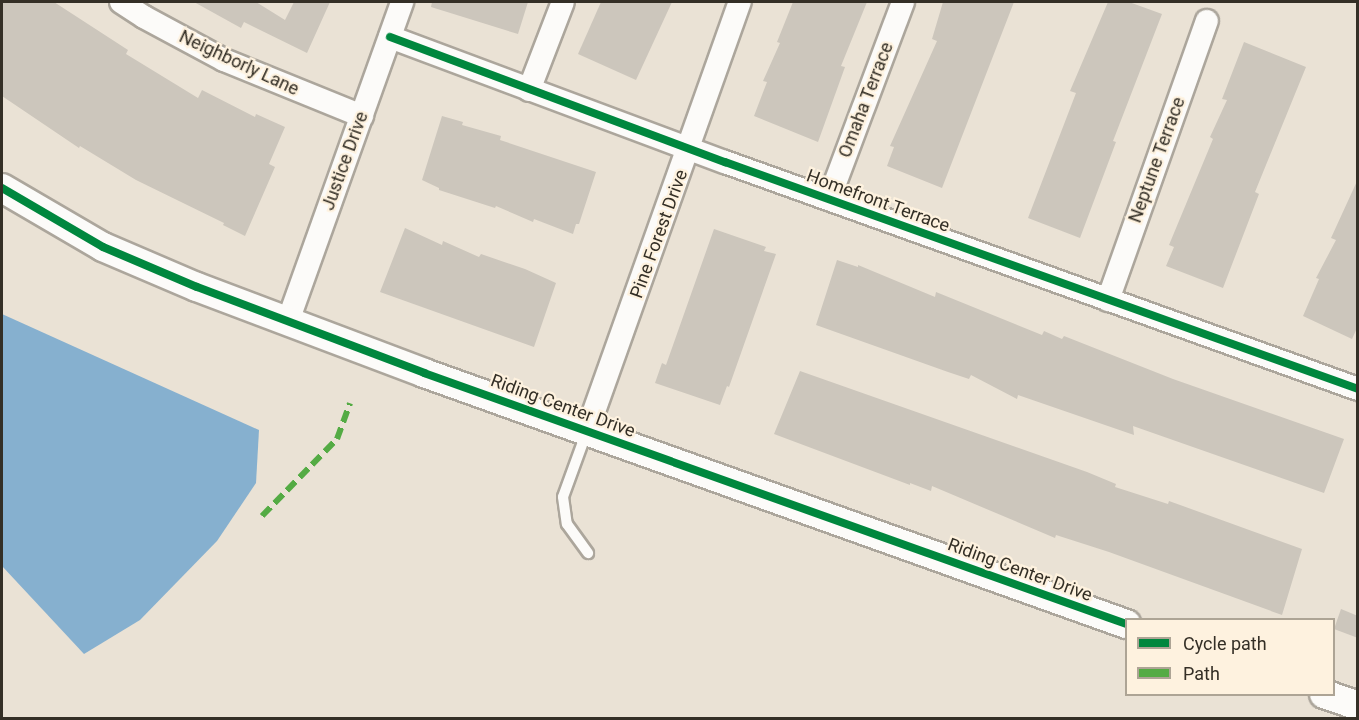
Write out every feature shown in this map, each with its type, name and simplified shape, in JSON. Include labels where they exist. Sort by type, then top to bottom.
[{"type":"street","name":"Neighborly Lane","points":[[121,2],[224,60],[362,116]]},
{"type":"street","name":"Justice Drive","points":[[288,321],[402,2]]},
{"type":"street","points":[[529,90],[563,2]]},
{"type":"street","name":"Pine Forest Drive","points":[[587,431],[740,2]]},
{"type":"street","name":"Omaha Terrace","points":[[829,199],[903,2]]},
{"type":"street","name":"Neptune Terrace","points":[[1108,300],[1207,21]]},
{"type":"street","name":"Homefront Terrace","points":[[390,37],[529,90],[1358,389]]},
{"type":"street","name":"Riding Center Drive","points":[[2,188],[103,247],[197,287],[587,431],[1125,624]]},
{"type":"street","points":[[1330,696],[1357,706]]},
{"type":"lane","points":[[587,431],[563,497],[567,524],[588,553]]},
{"type":"water","points":[[2,314],[259,430],[256,483],[217,541],[140,620],[84,654],[2,566]]},
{"type":"building","points":[[2,2],[54,2],[128,50],[126,54],[198,98],[202,90],[255,117],[256,114],[285,127],[269,164],[275,167],[245,236],[223,225],[224,223],[136,180],[80,146],[79,148],[2,96]]},
{"type":"building","points":[[194,2],[256,2],[285,20],[294,2],[330,2],[307,53],[244,22],[241,28]]},
{"type":"building","points":[[432,2],[528,2],[518,34],[431,7]]},
{"type":"building","points":[[601,2],[672,2],[636,80],[578,54]]},
{"type":"building","points":[[793,2],[867,2],[841,66],[845,67],[818,142],[754,116],[767,82],[763,81],[780,43],[777,42]]},
{"type":"building","points":[[943,2],[1014,2],[942,188],[887,166],[894,147],[890,146],[937,41],[932,39]]},
{"type":"building","points":[[1108,2],[1129,2],[1162,14],[1113,141],[1116,142],[1080,238],[1028,218],[1076,93],[1070,91]]},
{"type":"building","points":[[1244,42],[1306,67],[1255,192],[1259,194],[1223,288],[1166,266],[1174,247],[1169,245],[1213,139],[1210,137],[1227,100],[1222,99]]},
{"type":"building","points":[[442,116],[463,122],[462,125],[501,136],[500,140],[596,172],[579,224],[576,224],[573,234],[534,219],[533,222],[496,206],[495,208],[439,190],[422,180]]},
{"type":"building","points":[[1358,179],[1358,326],[1352,339],[1303,316],[1319,279],[1316,278],[1336,240],[1331,238]]},
{"type":"building","points":[[405,228],[442,245],[443,241],[479,257],[481,254],[525,269],[556,283],[534,347],[380,292]]},
{"type":"building","points":[[714,229],[766,247],[764,251],[776,254],[729,387],[727,386],[720,405],[655,383],[662,363],[666,365]]},
{"type":"building","points":[[837,260],[858,267],[858,265],[935,297],[936,292],[1042,335],[1044,331],[1062,339],[1064,336],[1173,379],[1344,439],[1324,493],[1133,426],[1134,435],[1018,395],[1017,399],[971,375],[969,379],[816,325]]},
{"type":"building","points":[[800,371],[1087,472],[1116,484],[1115,487],[1168,504],[1169,501],[1302,549],[1282,615],[1109,552],[1056,535],[1055,538],[932,486],[931,491],[910,483],[910,485],[774,434]]},
{"type":"building","points":[[1341,609],[1358,616],[1358,638],[1335,629]]},
{"type":"marked path","points":[[262,516],[337,439],[350,403]]},
{"type":"cycle path","points":[[390,37],[725,162],[1358,389]]},
{"type":"cycle path","points":[[2,188],[103,247],[197,287],[424,373],[1125,624]]}]
